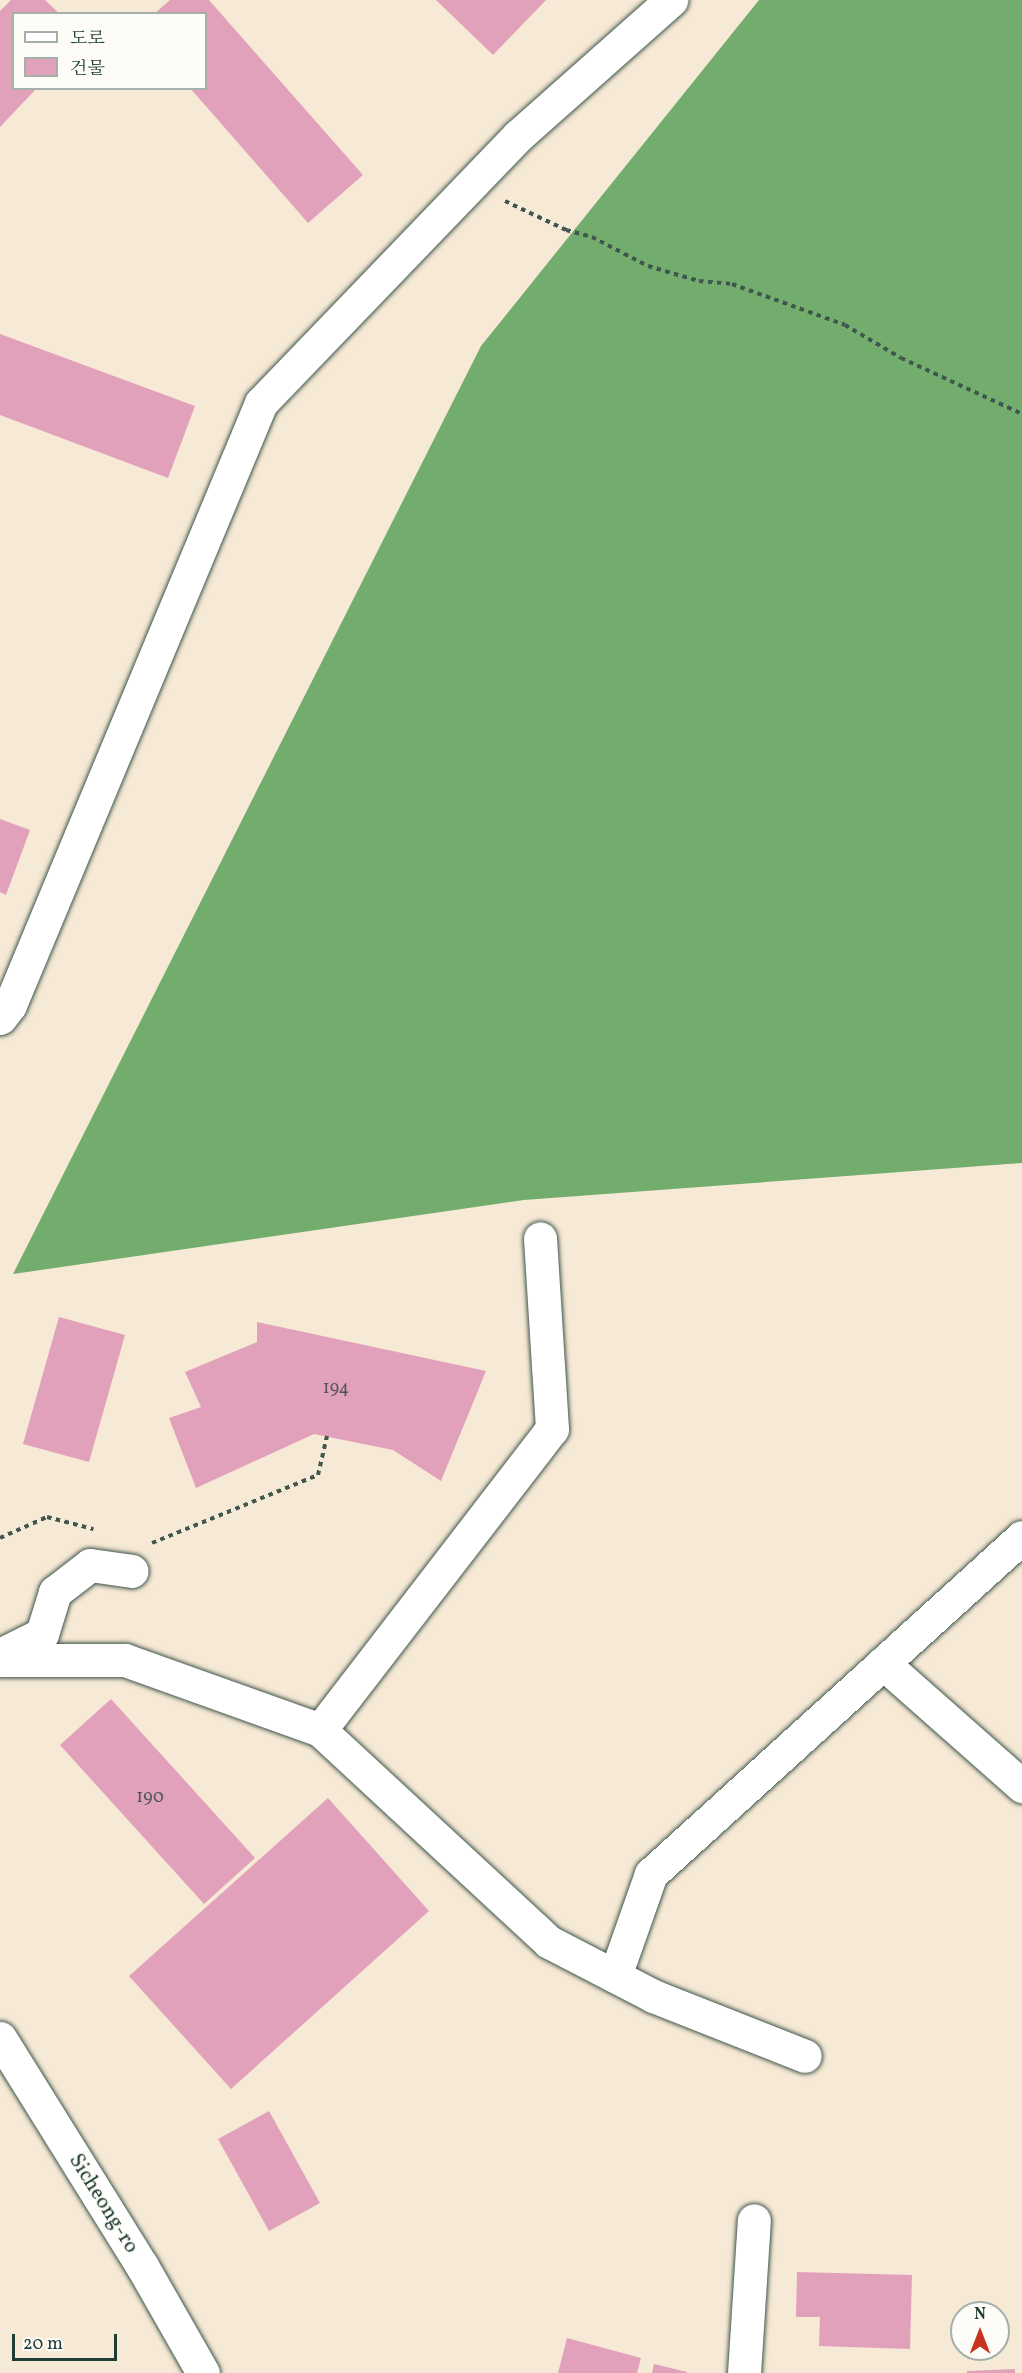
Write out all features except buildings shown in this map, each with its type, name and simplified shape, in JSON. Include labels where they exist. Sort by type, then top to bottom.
[{"type":"street","points":[[0,1018],[10,1005],[261,403],[518,136],[671,0]]},
{"type":"street","points":[[320,1730],[552,1429],[540,1238]]},
{"type":"street","points":[[615,1976],[651,1874],[1022,1537]]},
{"type":"street","points":[[0,1655],[42,1634],[55,1592],[90,1565],[132,1571]]},
{"type":"street","points":[[0,1660],[125,1660],[320,1730],[549,1942],[653,1996],[805,2056]]},
{"type":"street","points":[[883,1663],[1022,1786]]},
{"type":"street","name":"Sicheong-ro","points":[[0,2038],[142,2266],[202,2373]]},
{"type":"street","points":[[744,2373],[754,2220]]},
{"type":"path","points":[[472,184],[566,230],[592,237],[648,266],[699,281],[732,284],[845,325],[901,358],[1022,414]]},
{"type":"path","points":[[150,1544],[318,1474],[327,1437]]},
{"type":"path","points":[[0,1538],[48,1517],[105,1532]]},
{"type":"green space","points":[[759,0],[1022,0],[1022,1163],[524,1200],[13,1274],[481,346]]}]
